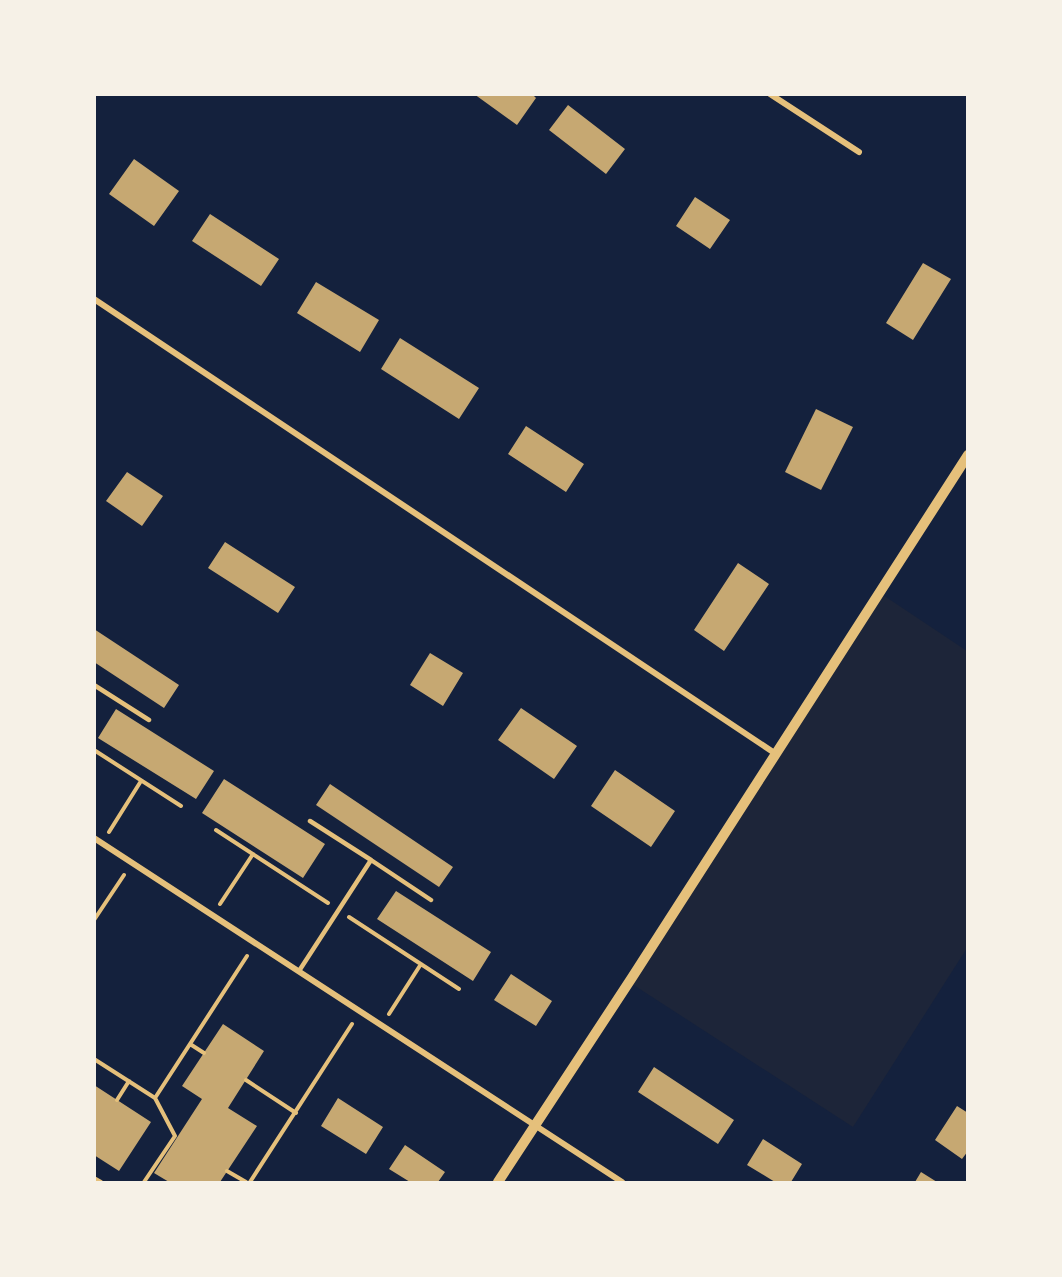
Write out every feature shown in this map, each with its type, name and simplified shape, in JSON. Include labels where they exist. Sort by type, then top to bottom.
[{"type":"street","points":[[770,94],[859,152]]},
{"type":"street","points":[[94,299],[776,754]]},
{"type":"street","points":[[498,1182],[968,455]]},
{"type":"street","points":[[94,838],[622,1182]]},
{"type":"lane","points":[[94,685],[149,720]]},
{"type":"lane","points":[[310,820],[431,900]]},
{"type":"lane","points":[[299,971],[370,860]]},
{"type":"path","points":[[94,750],[181,806]]},
{"type":"path","points":[[102,843],[141,781]]},
{"type":"path","points":[[213,915],[253,854]]},
{"type":"path","points":[[94,920],[132,862]]},
{"type":"path","points":[[155,1098],[256,943]]},
{"type":"path","points":[[382,1025],[421,964]]},
{"type":"path","points":[[250,1182],[360,1011]]},
{"type":"path","points":[[190,1044],[204,1053]]},
{"type":"path","points":[[94,1059],[155,1098],[176,1137],[144,1182]]},
{"type":"path","points":[[246,1080],[296,1113]]},
{"type":"path","points":[[117,1100],[129,1082]]},
{"type":"path","points":[[228,1171],[246,1182]]},
{"type":"path","points":[[94,1178],[101,1182]]},
{"type":"shaded area","points":[[880,593],[967,651],[967,948],[853,1127],[629,982]]},
{"type":"building","points":[[474,94],[532,94],[536,98],[517,125]]},
{"type":"building","points":[[568,105],[625,149],[606,174],[549,130]]},
{"type":"building","points":[[134,159],[179,191],[154,226],[109,194]]},
{"type":"building","points":[[695,197],[730,220],[710,249],[676,226]]},
{"type":"building","points":[[210,214],[279,259],[261,286],[192,241]]},
{"type":"building","points":[[923,263],[951,279],[913,340],[886,323]]},
{"type":"building","points":[[316,282],[379,320],[360,352],[297,313]]},
{"type":"building","points":[[400,338],[479,388],[459,419],[381,369]]},
{"type":"building","points":[[816,409],[853,427],[821,490],[785,472]]},
{"type":"building","points":[[526,426],[584,464],[566,492],[508,454]]},
{"type":"building","points":[[127,472],[163,496],[142,526],[106,501]]},
{"type":"building","points":[[225,542],[295,587],[278,613],[208,568]]},
{"type":"building","points":[[738,563],[769,584],[724,651],[694,630]]},
{"type":"building","points":[[94,629],[179,685],[164,708],[94,662]]},
{"type":"building","points":[[430,653],[463,673],[443,706],[410,685]]},
{"type":"building","points":[[521,708],[577,746],[554,779],[498,740]]},
{"type":"building","points":[[116,709],[214,771],[196,799],[98,738]]},
{"type":"building","points":[[615,770],[675,811],[651,847],[591,806]]},
{"type":"building","points":[[224,779],[325,844],[303,878],[202,813]]},
{"type":"building","points":[[330,784],[453,867],[439,887],[316,805]]},
{"type":"building","points":[[396,891],[491,952],[473,981],[377,919]]},
{"type":"building","points":[[511,974],[552,1001],[536,1026],[494,1000]]},
{"type":"building","points":[[223,1024],[264,1051],[228,1108],[257,1126],[220,1182],[169,1182],[154,1173],[202,1099],[182,1086]]},
{"type":"building","points":[[654,1067],[734,1120],[718,1144],[638,1092]]},
{"type":"building","points":[[94,1085],[151,1122],[119,1171],[94,1155]]},
{"type":"building","points":[[338,1098],[383,1127],[366,1154],[321,1126]]},
{"type":"building","points":[[957,1106],[968,1113],[968,1151],[962,1159],[935,1140]]},
{"type":"building","points":[[763,1139],[802,1164],[791,1182],[775,1182],[747,1165]]},
{"type":"building","points":[[405,1145],[445,1172],[438,1182],[410,1182],[389,1169]]},
{"type":"building","points":[[921,1172],[937,1182],[915,1182]]}]
